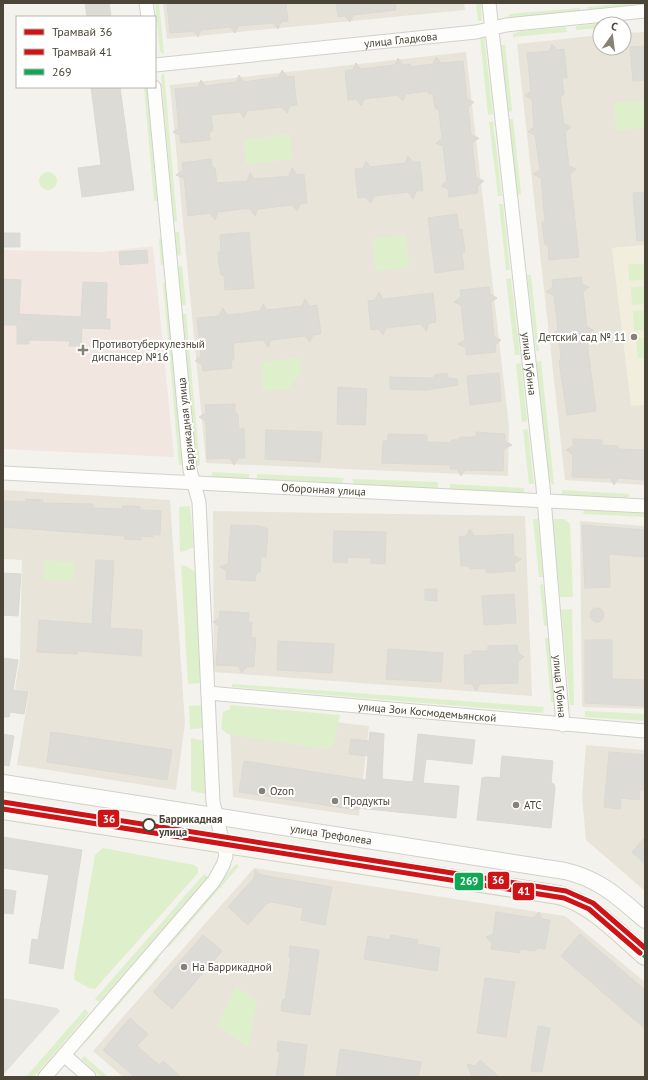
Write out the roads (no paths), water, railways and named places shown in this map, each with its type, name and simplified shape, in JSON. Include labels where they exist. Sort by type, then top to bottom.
[{"type":"main road","points":[[3,810],[571,898],[594,912],[645,956]]},
{"type":"street","points":[[146,3],[148,16]]},
{"type":"street","name":"улица Губина","points":[[489,3],[544,500],[563,725]]},
{"type":"street","name":"улица Гладкова","points":[[156,65],[469,33],[506,26],[645,11]]},
{"type":"street","name":"Баррикадная улица","points":[[45,1077],[214,880],[223,866],[226,856],[213,802],[199,502],[190,470],[154,88]]},
{"type":"street","name":"Оборонная улица","points":[[3,473],[645,506]]},
{"type":"street","name":"улица Зои Космодемьянской","points":[[208,693],[645,731]]},
{"type":"street","name":"улица Трефолева","points":[[3,783],[580,874],[592,879],[611,891],[645,920]]},
{"type":"street","points":[[64,1055],[89,1077]]},
{"type":"tram line","name":"36","points":[[3,802],[566,891],[593,903],[645,948]]},
{"type":"tram line","name":"41","points":[[3,809],[564,898],[589,909],[640,953]]},
{"type":"place","name":"Детский сад № 11","points":[[634,337]]},
{"type":"place","name":"Противотуберкулезный диспансер №16","points":[[83,350]]},
{"type":"place","name":"Ozon","points":[[262,791]]},
{"type":"place","name":"Продукты","points":[[335,801]]},
{"type":"place","name":"АТС","points":[[516,805]]},
{"type":"place","name":"Баррикадная улица","points":[[149,825]]},
{"type":"place","name":"На Баррикадной","points":[[184,967]]}]
